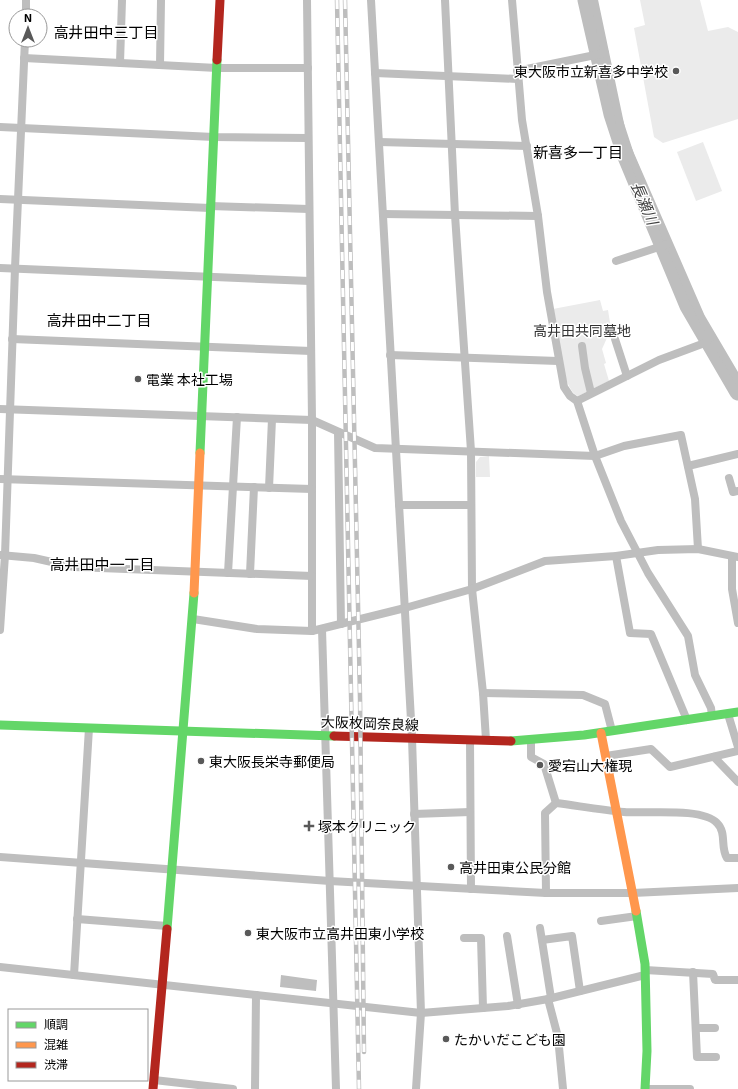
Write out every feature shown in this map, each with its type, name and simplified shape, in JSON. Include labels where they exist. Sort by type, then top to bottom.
[{"type":"street","points":[[120,63],[122,0]]},
{"type":"street","points":[[160,65],[162,0]]},
{"type":"street","points":[[220,0],[198,485],[194,619],[154,1085],[233,1089]]},
{"type":"street","points":[[307,0],[312,420],[312,631]]},
{"type":"street","points":[[371,0],[390,355],[406,608],[412,738],[421,1013],[416,1089]]},
{"type":"street","points":[[445,0],[451,145],[463,357],[471,451],[472,589],[483,693],[486,740]]},
{"type":"street","points":[[512,0],[518,75],[527,146],[538,216],[547,292],[558,361],[564,387],[570,396],[577,402],[595,456],[621,521],[648,573],[688,636],[695,675],[711,708],[712,716]]},
{"type":"street","points":[[594,0],[623,138],[663,246],[694,303],[708,340],[738,380]]},
{"type":"street","points":[[0,630],[4,479],[10,409],[25,48]]},
{"type":"street","points":[[375,73],[448,76],[518,75],[605,53]]},
{"type":"street","points":[[24,58],[217,68],[308,68]]},
{"type":"street","points":[[0,128],[214,137],[308,138]]},
{"type":"street","points":[[379,142],[527,146]]},
{"type":"street","points":[[0,199],[210,207],[309,209]]},
{"type":"street","points":[[383,214],[538,216]]},
{"type":"street","points":[[616,261],[663,246]]},
{"type":"street","points":[[0,268],[310,281]]},
{"type":"street","points":[[12,339],[311,351]]},
{"type":"street","points":[[615,339],[627,376]]},
{"type":"street","points":[[577,402],[591,393],[660,360],[708,340]]},
{"type":"street","points":[[582,346],[591,393]]},
{"type":"street","points":[[390,355],[558,361]]},
{"type":"street","points":[[0,409],[312,420],[375,448],[595,456],[624,446],[681,435],[695,499],[698,549]]},
{"type":"street","points":[[228,573],[237,417]]},
{"type":"street","points":[[269,488],[272,418]]},
{"type":"street","points":[[338,432],[341,624]]},
{"type":"street","points":[[688,466],[738,454]]},
{"type":"street","points":[[729,478],[733,492],[738,491]]},
{"type":"street","points":[[4,479],[312,489]]},
{"type":"street","points":[[250,574],[254,487]]},
{"type":"street","points":[[399,505],[471,505]]},
{"type":"street","points":[[194,619],[257,629],[312,631],[406,608],[472,589],[545,561],[616,556],[658,550],[698,549],[735,557],[732,589],[738,624]]},
{"type":"street","points":[[3,555],[34,558],[74,567],[312,576]]},
{"type":"street","points":[[616,556],[630,633],[651,634],[687,720]]},
{"type":"street","points":[[322,629],[336,1089]]},
{"type":"street","points":[[483,693],[583,695],[605,704],[612,731]]},
{"type":"street","name":"大阪枚岡奈良線","points":[[0,725],[185,732],[486,740],[531,739],[600,733],[738,712]]},
{"type":"street","points":[[728,714],[738,747]]},
{"type":"street","points":[[74,975],[89,728]]},
{"type":"street","points":[[600,733],[638,916],[645,972],[647,1051],[645,1089],[690,1089]]},
{"type":"street","points":[[531,739],[531,757],[544,764],[556,803]]},
{"type":"street","points":[[470,740],[471,890]]},
{"type":"street","points":[[606,756],[651,749],[670,767],[738,751]]},
{"type":"street","points":[[714,757],[738,782]]},
{"type":"street","points":[[546,893],[545,813],[556,803],[617,811],[689,814],[708,817],[721,828],[724,854],[727,858],[738,858]]},
{"type":"street","points":[[414,814],[470,812]]},
{"type":"street","points":[[0,858],[80,862],[172,870],[471,890],[546,893],[633,893],[738,888]]},
{"type":"street","points":[[601,921],[638,916]]},
{"type":"street","points":[[77,920],[167,926]]},
{"type":"street","points":[[540,928],[549,999],[558,1038],[563,1089]]},
{"type":"street","points":[[507,936],[518,1005]]},
{"type":"street","points":[[542,940],[572,936],[580,991]]},
{"type":"street","points":[[464,938],[481,938],[483,1008]]},
{"type":"street","points":[[0,967],[421,1013],[518,1005],[580,991],[645,972],[693,972],[713,974],[715,980],[738,980]]},
{"type":"street","points":[[693,972],[697,1057],[716,1057]]},
{"type":"street","points":[[255,1089],[256,995]]},
{"type":"street","points":[[696,1028],[715,1028]]},
{"type":"green space","points":[[640,0],[700,0],[708,31],[728,27],[738,32],[738,119],[663,143],[654,137],[634,28],[645,25]]},
{"type":"green space","points":[[703,142],[722,191],[696,201],[677,152]]},
{"type":"green space","name":"高井田共同墓地","points":[[600,300],[603,311],[608,310],[611,329],[602,349],[606,363],[604,364],[609,381],[578,396],[572,391],[563,370],[553,309]]},
{"type":"green space","points":[[489,456],[490,477],[476,477],[476,462],[480,457]]},
{"type":"shaded area","points":[[281,975],[317,980],[316,991],[280,987]]},
{"type":"waterway","name":"長瀬川","points":[[586,0],[612,114],[626,157],[688,306],[738,392]]},
{"type":"railway","points":[[337,0],[359,1089]]},
{"type":"railway","points":[[345,0],[360,697],[364,1052]]},
{"type":"traffic: fast","points":[[200,453],[217,60]]},
{"type":"traffic: fast","points":[[167,929],[194,593]]},
{"type":"traffic: fast","points":[[511,741],[584,735],[738,712]]},
{"type":"traffic: fast","points":[[0,725],[334,736]]},
{"type":"traffic: fast","points":[[636,911],[645,964],[647,1051],[645,1089]]},
{"type":"traffic: slow","points":[[194,593],[200,453]]},
{"type":"traffic: slow","points":[[601,733],[636,911]]},
{"type":"traffic: jam","points":[[217,60],[220,0]]},
{"type":"traffic: jam","points":[[334,736],[511,741]]},
{"type":"traffic: jam","points":[[153,1089],[167,929]]},
{"type":"place","name":"東大阪市立新喜多中学校","points":[[676,71]]},
{"type":"place","name":"電業 本社工場","points":[[138,379]]},
{"type":"place","name":"東大阪長栄寺郵便局","points":[[201,761]]},
{"type":"place","name":"愛宕山大権現","points":[[540,765]]},
{"type":"place","name":"塚本クリニック","points":[[309,826]]},
{"type":"place","name":"高井田東公民分館","points":[[451,867]]},
{"type":"place","name":"東大阪市立高井田東小学校","points":[[248,933]]},
{"type":"place","name":"たかいだこども園","points":[[446,1039]]},
{"type":"district","name":"高井田中三丁目","points":[[106,32]]},
{"type":"district","name":"新喜多一丁目","points":[[578,152]]},
{"type":"district","name":"高井田中二丁目","points":[[99,320]]},
{"type":"district","name":"高井田中一丁目","points":[[102,564]]}]
